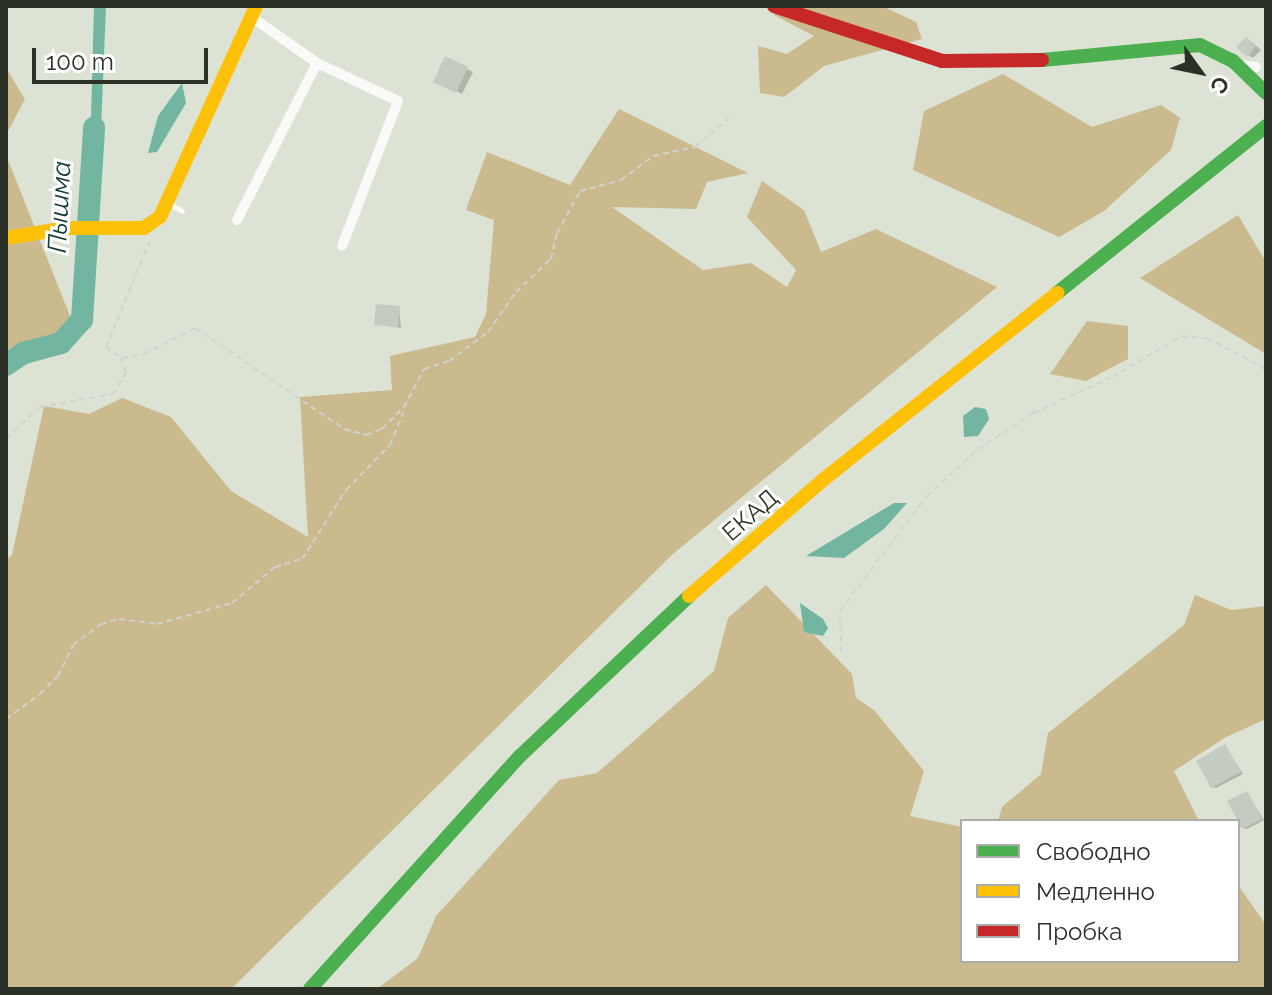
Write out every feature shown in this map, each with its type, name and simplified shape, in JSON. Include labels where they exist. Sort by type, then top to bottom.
[{"type":"main road","points":[[774,6],[942,61],[1061,60],[1200,45],[1238,65],[1266,93]]},
{"type":"main road","points":[[6,238],[67,228],[144,228],[160,217],[255,12]]},
{"type":"main road","name":"ЕКАД","points":[[310,989],[509,767],[670,613],[823,480],[1266,126]]},
{"type":"street","points":[[255,12],[317,63],[398,101],[342,246]]},
{"type":"street","points":[[237,220],[317,63]]},
{"type":"street","points":[[1238,65],[1256,67]]},
{"type":"lane","points":[[167,203],[182,211]]},
{"type":"path","points":[[120,357],[145,354],[195,328],[344,429],[366,435],[382,429],[404,407],[424,369],[471,347],[544,268],[580,191],[621,180],[653,156],[695,147],[729,118]]},
{"type":"path","points":[[6,438],[40,407],[113,394],[126,372],[120,357],[106,347],[160,217]]},
{"type":"path","points":[[841,651],[840,611],[927,496],[989,442],[1033,413],[1112,377],[1182,336],[1207,338],[1266,369]]},
{"type":"path","points":[[6,719],[40,694],[58,676],[73,645],[101,624],[119,619],[157,624],[232,603],[275,567],[302,559],[346,490],[390,445],[402,425],[404,407]]},
{"type":"shaded area","points":[[783,6],[882,6],[916,22],[922,39],[824,66],[784,97],[760,93],[758,46],[787,54],[814,36],[774,15]]},
{"type":"shaded area","points":[[6,68],[25,99],[6,135]]},
{"type":"shaded area","points":[[1003,74],[1092,127],[1161,105],[1180,118],[1171,150],[1104,211],[1059,237],[913,170],[924,111]]},
{"type":"shaded area","points":[[619,109],[748,173],[707,182],[696,209],[612,207],[703,270],[751,263],[787,287],[796,270],[747,217],[762,181],[804,210],[821,252],[876,229],[997,287],[673,554],[231,989],[6,989],[6,560],[12,555],[44,406],[89,414],[122,398],[171,417],[231,491],[308,537],[300,397],[392,390],[390,356],[475,337],[486,314],[494,220],[466,210],[487,152],[570,185]]},
{"type":"shaded area","points":[[6,155],[74,326],[6,359]]},
{"type":"shaded area","points":[[1238,215],[1266,262],[1266,354],[1140,278]]},
{"type":"shaded area","points":[[1087,321],[1128,326],[1128,359],[1086,381],[1050,374]]},
{"type":"shaded area","points":[[766,585],[852,674],[856,698],[874,710],[924,771],[910,816],[960,827],[960,963],[1240,963],[1240,888],[1266,925],[1266,989],[377,989],[418,958],[436,916],[559,780],[597,773],[714,671],[728,618]]},
{"type":"shaded area","points":[[1195,595],[1231,610],[1266,606],[1266,719],[1226,737],[1174,771],[1198,819],[999,819],[1002,807],[1041,774],[1048,733],[1184,625]]},
{"type":"water","points":[[94,6],[106,6],[100,153],[90,155]]},
{"type":"water","points":[[182,83],[186,103],[157,152],[148,153],[158,116]]},
{"type":"water","points":[[975,407],[986,409],[989,419],[978,436],[964,437],[963,416]]},
{"type":"water","points":[[894,503],[907,503],[884,529],[844,558],[806,556]]},
{"type":"water","points":[[800,603],[823,619],[828,628],[823,636],[804,632]]},
{"type":"building","points":[[1246,37],[1256,46],[1247,57],[1236,47]]},
{"type":"building","points":[[445,56],[468,67],[456,93],[433,82]]},
{"type":"building","points":[[376,304],[400,306],[398,327],[374,325]]},
{"type":"building","points":[[1225,744],[1241,772],[1211,788],[1196,761]]},
{"type":"building","points":[[1247,791],[1262,819],[1242,829],[1240,819],[1237,819],[1227,801]]},
{"type":"waterway","name":"Пышма","points":[[6,365],[24,353],[61,343],[82,320],[94,127]]},
{"type":"traffic: fast","points":[[1042,60],[1200,45],[1233,61],[1266,93]]},
{"type":"traffic: fast","points":[[1057,293],[1266,126]]},
{"type":"traffic: fast","points":[[310,989],[520,756],[689,596]]},
{"type":"traffic: slow","points":[[6,238],[67,228],[144,228],[160,217],[256,6]]},
{"type":"traffic: slow","points":[[689,596],[823,480],[1057,293]]},
{"type":"traffic: jam","points":[[774,6],[942,61],[1042,60]]}]
